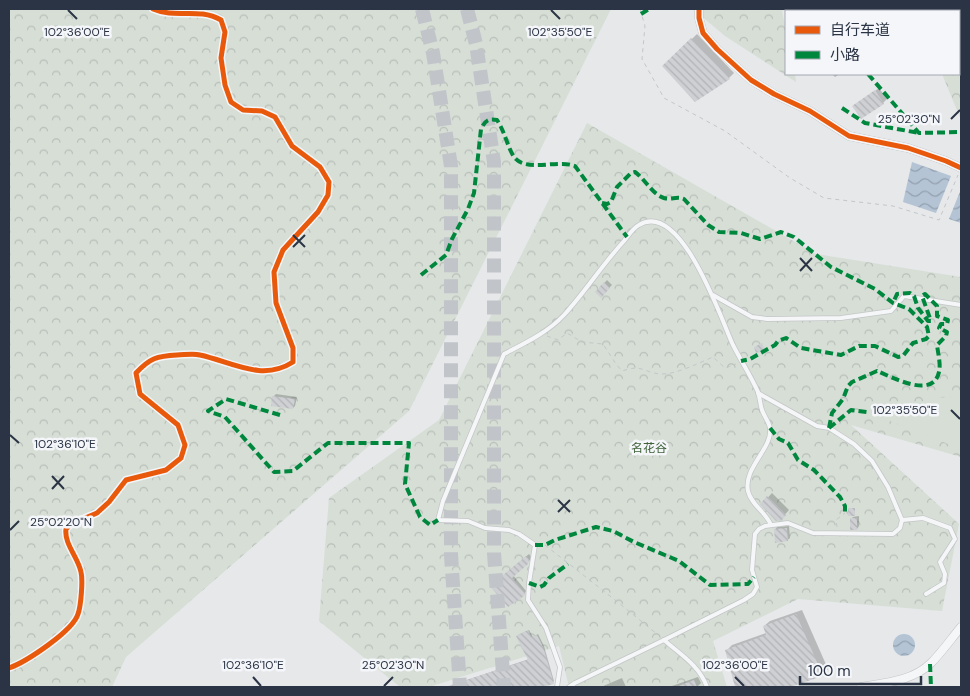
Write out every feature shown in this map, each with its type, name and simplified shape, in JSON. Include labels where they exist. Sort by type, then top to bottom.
[{"type":"street","points":[[699,9],[703,33],[717,49],[751,80],[774,94],[810,111],[849,136],[908,148],[946,160],[961,168]]},
{"type":"street","points":[[861,687],[908,677],[930,664],[961,627]]},
{"type":"street","points":[[884,683],[898,687]]},
{"type":"lane","points":[[557,687],[560,667],[546,628],[528,600],[528,583],[535,545],[519,534],[509,530],[485,528],[468,521],[438,520],[443,501],[504,354],[542,334],[563,316],[605,262],[638,225],[649,221],[662,223],[675,233],[696,264],[712,294],[733,345],[758,393],[770,428],[769,437],[747,480],[748,492],[752,501],[769,519],[771,525]]},
{"type":"lane","points":[[712,294],[752,317],[767,319],[841,318],[891,311],[904,296],[961,305]]},
{"type":"lane","points":[[569,687],[753,594],[756,587],[752,570],[755,534],[759,529],[788,523],[813,533],[893,534],[900,528],[902,520],[888,488],[872,461],[854,444],[829,428],[816,426],[758,393]]},
{"type":"lane","points":[[902,520],[923,518],[950,528],[955,539],[940,562],[945,574],[944,583],[926,594]]},
{"type":"lane","points":[[664,640],[698,669],[707,687]]},
{"type":"path","points":[[640,9],[645,26],[642,59],[664,98],[726,131],[790,178],[824,198],[893,206],[939,220],[961,168]]},
{"type":"path","points":[[542,334],[558,340],[567,333],[582,342],[603,344],[622,371],[636,367],[662,374],[681,370],[713,357],[725,368],[741,361]]},
{"type":"path","points":[[838,530],[836,520],[845,513]]},
{"type":"path","points":[[545,545],[664,640]]},
{"type":"green space","points":[[9,9],[611,9],[409,411],[126,657],[112,687],[9,687]]},
{"type":"green space","points":[[693,9],[787,9],[782,11],[785,26],[785,75],[725,36]]},
{"type":"green space","points":[[858,9],[961,9],[961,120],[942,75],[960,75],[960,10]]},
{"type":"green space","points":[[785,75],[795,75],[796,82]]},
{"type":"green space","name":"名花谷","points":[[587,123],[816,254],[961,277],[961,457],[851,425],[959,524],[942,611],[798,599],[713,641],[727,687],[569,687],[559,646],[429,687],[400,687],[319,621],[329,498],[439,420]]},
{"type":"green space","points":[[961,394],[961,449],[867,412]]},
{"type":"water","points":[[912,162],[951,176],[936,213],[903,202]]},
{"type":"water","points":[[961,189],[961,223],[949,219]]},
{"type":"water","points":[[900,634],[908,634],[915,641],[915,649],[908,656],[900,656],[893,649],[893,641]]},
{"type":"building","points":[[691,38],[730,79],[695,102],[662,66]]},
{"type":"building","points":[[875,90],[884,104],[861,119],[852,106]]},
{"type":"building","points":[[604,282],[610,288],[601,298],[595,292]]},
{"type":"building","points":[[762,343],[765,350],[756,353],[754,347]]},
{"type":"building","points":[[272,396],[295,399],[293,409],[271,406]]},
{"type":"building","points":[[767,496],[786,515],[782,520],[776,521],[760,504]]},
{"type":"building","points":[[848,508],[855,508],[855,516],[848,516]]},
{"type":"building","points":[[850,518],[857,518],[857,530],[850,530]]},
{"type":"building","points":[[787,528],[788,541],[775,543],[774,529]]},
{"type":"building","points":[[526,556],[529,559],[528,564],[512,578],[525,593],[524,596],[508,607],[490,586]]},
{"type":"building","points":[[796,614],[823,676],[790,687],[735,687],[725,650],[766,635],[763,626]]},
{"type":"building","points":[[528,630],[531,637],[537,635],[543,647],[554,684],[542,687],[448,687],[528,660],[516,636]]},
{"type":"building","points":[[694,680],[697,687],[676,687]]},
{"type":"tunnel","points":[[422,9],[433,53],[451,166],[451,555],[460,687]]},
{"type":"tunnel","points":[[467,9],[476,44],[494,162],[494,553],[504,687]]},
{"type":"marked path","points":[[641,14],[649,9]]},
{"type":"marked path","points":[[869,75],[919,133],[961,132]]},
{"type":"marked path","points":[[842,108],[865,123],[919,133]]},
{"type":"marked path","points":[[421,275],[446,255],[468,209],[474,193],[481,129],[485,122],[491,119],[497,120],[514,157],[519,162],[534,165],[568,164],[575,166],[627,237]]},
{"type":"marked path","points":[[602,203],[607,204],[611,202],[617,187],[631,173],[635,172],[660,196],[684,199],[708,225],[719,232],[741,233],[760,239],[781,232],[794,237],[831,267],[875,289],[893,303],[909,309],[927,327],[929,336],[926,339],[913,343],[903,356],[898,357],[875,346],[859,346],[841,355],[801,348],[786,338],[750,359],[741,361]]},
{"type":"marked path","points":[[829,428],[832,413],[843,399],[848,386],[852,382],[877,371],[921,386],[935,380],[940,369],[937,345],[946,336],[947,332],[939,328],[941,324],[947,324],[948,320],[937,316],[937,306],[925,294],[922,296],[931,321],[928,321],[918,308],[914,296],[910,293],[897,294],[893,303]]},
{"type":"marked path","points":[[280,415],[226,399],[208,411],[225,417],[274,472],[293,471],[328,443],[409,443],[405,484],[420,517],[430,525],[438,520]]},
{"type":"marked path","points":[[829,428],[851,410],[867,412]]},
{"type":"marked path","points":[[770,428],[779,439],[788,443],[798,460],[814,470],[840,497],[845,506],[845,513]]},
{"type":"marked path","points":[[535,545],[545,545],[596,527],[613,531],[679,561],[710,585],[748,584],[754,577]]},
{"type":"marked path","points":[[529,583],[540,587],[568,564]]},
{"type":"marked path","points":[[930,664],[931,687]]},
{"type":"cycle path","points":[[9,668],[37,653],[58,637],[68,629],[78,614],[82,576],[67,540],[66,529],[71,524],[97,513],[109,502],[126,480],[166,470],[181,458],[185,445],[178,425],[140,394],[136,373],[150,361],[170,355],[197,354],[235,366],[258,370],[281,368],[293,362],[293,348],[276,303],[274,272],[283,250],[318,212],[328,195],[329,182],[320,167],[292,146],[275,117],[262,111],[243,110],[231,102],[225,85],[221,58],[225,32],[221,20],[204,14],[170,13],[153,9]]},
{"type":"cycle path","points":[[699,9],[703,33],[717,49],[751,80],[774,94],[810,111],[849,136],[908,148],[961,168]]}]
